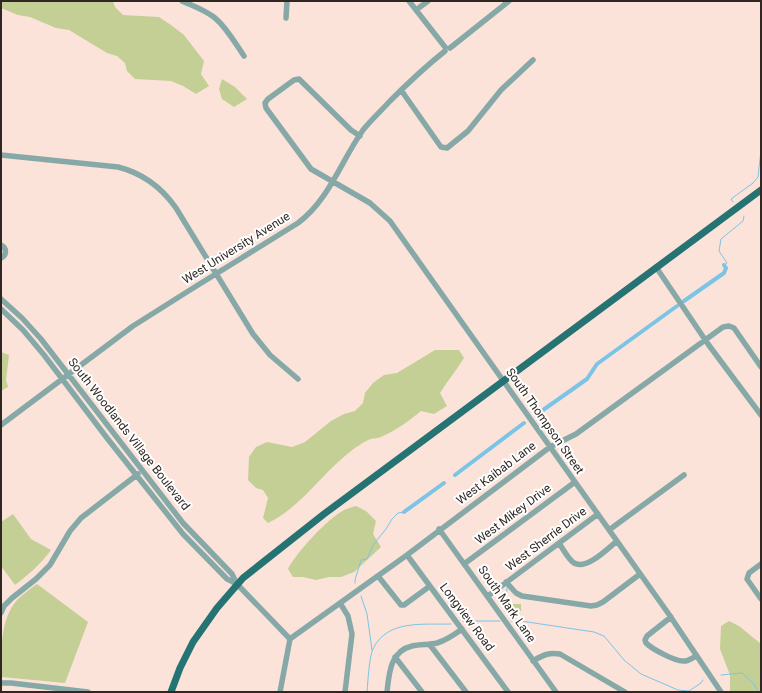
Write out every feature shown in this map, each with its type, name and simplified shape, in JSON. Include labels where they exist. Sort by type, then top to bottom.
[{"type":"main road","points":[[171,692],[180,668],[193,642],[217,608],[243,578],[293,537],[761,190]]},
{"type":"street","points":[[182,1],[203,10],[215,18],[244,56]]},
{"type":"street","points":[[286,18],[287,1]]},
{"type":"street","points":[[409,1],[447,49]]},
{"type":"street","points":[[416,10],[428,1]]},
{"type":"street","name":"West University Avenue","points":[[1,425],[62,378],[144,319],[304,219],[318,205],[360,136],[372,120],[420,71],[510,1]]},
{"type":"street","points":[[401,90],[441,147],[445,149],[468,131],[501,90],[533,60]]},
{"type":"street","name":"South Thompson Street","points":[[360,136],[350,130],[299,79],[294,80],[265,103],[266,108],[307,164],[315,172],[370,203],[390,221],[671,617],[721,692]]},
{"type":"street","points":[[1,155],[118,168],[134,173],[146,179],[158,188],[170,200],[258,342],[298,379]]},
{"type":"street","points":[[1,245],[6,252],[1,258]]},
{"type":"street","points":[[656,268],[705,339],[761,415]]},
{"type":"street","name":"South Woodlands Village Boulevard","points":[[1,299],[32,328],[183,523],[232,574],[238,584],[290,639]]},
{"type":"street","name":"South Woodlands Village Boulevard","points":[[1,309],[27,334],[183,534],[227,579],[238,584]]},
{"type":"street","name":"West Kaibab Lane","points":[[290,639],[407,555],[439,529],[555,443],[573,436],[723,327],[727,326],[734,328],[761,367]]},
{"type":"street","points":[[1,613],[4,606],[12,598],[41,575],[50,565],[70,531],[81,518],[142,471]]},
{"type":"street","points":[[609,530],[684,474]]},
{"type":"street","name":"West Mikey Drive","points":[[464,564],[575,482]]},
{"type":"street","name":"West Sherrie Drive","points":[[488,596],[598,514]]},
{"type":"street","name":"South Mark Lane","points":[[439,529],[556,692]]},
{"type":"street","points":[[559,543],[574,563],[584,564],[591,561],[617,541]]},
{"type":"street","name":"Longview Road","points":[[407,555],[508,692]]},
{"type":"street","points":[[761,564],[751,571],[747,579],[761,599]]},
{"type":"street","points":[[506,582],[516,593],[522,596],[591,606],[603,602],[640,574]]},
{"type":"street","points":[[378,576],[401,605],[404,605],[430,586]]},
{"type":"street","points":[[340,603],[348,616],[352,634],[346,692]]},
{"type":"street","points":[[671,617],[647,636],[645,640],[646,643],[654,649],[679,661],[687,661],[696,656]]},
{"type":"street","points":[[388,692],[390,671],[395,657],[399,653],[409,647],[430,645],[448,639],[462,629]]},
{"type":"street","points":[[280,692],[290,639]]},
{"type":"street","points":[[430,645],[466,692]]},
{"type":"street","points":[[533,661],[545,654],[560,654],[625,692]]},
{"type":"street","points":[[395,657],[422,692]]},
{"type":"street","points":[[1,683],[88,692]]},
{"type":"green space","points":[[1,1],[113,1],[115,7],[123,15],[159,17],[184,35],[204,61],[201,74],[209,86],[196,94],[171,81],[135,79],[127,71],[125,63],[117,56],[107,53],[69,30],[56,28],[30,17],[18,15],[1,8]]},
{"type":"green space","points":[[222,79],[235,87],[247,99],[234,107],[222,99],[219,89]]},
{"type":"green space","points":[[435,350],[459,350],[464,358],[440,393],[447,406],[434,414],[421,411],[393,431],[382,437],[369,440],[355,448],[333,467],[303,498],[281,516],[268,523],[263,518],[268,498],[263,490],[256,488],[248,480],[249,457],[256,447],[267,442],[292,447],[305,442],[331,421],[344,414],[355,411],[363,403],[365,393],[373,383],[384,375],[397,373]]},
{"type":"green space","points":[[1,352],[9,355],[6,380],[8,387],[1,391]]},
{"type":"green space","points":[[356,506],[366,511],[376,521],[373,534],[381,547],[354,572],[341,577],[329,577],[316,580],[303,577],[293,577],[288,569],[305,546],[321,528],[337,514]]},
{"type":"green space","points":[[13,514],[31,539],[51,550],[34,569],[15,585],[1,566],[1,522]]},
{"type":"green space","points":[[37,584],[88,622],[65,683],[2,677],[2,646],[7,617],[17,600]]},
{"type":"green space","points":[[509,604],[521,604],[521,611],[509,611]]},
{"type":"green space","points":[[729,621],[739,626],[761,644],[761,692],[730,692],[730,675],[720,649],[721,626]]},
{"type":"waterway","points":[[733,202],[731,199],[753,183],[758,177],[761,150]]},
{"type":"waterway","points":[[724,265],[727,263],[719,251],[721,239],[743,221],[744,216]]},
{"type":"waterway","points":[[684,301],[724,273],[726,268],[724,265]]},
{"type":"waterway","points":[[536,415],[587,379],[597,364],[677,306]]},
{"type":"waterway","points":[[455,475],[524,423]]},
{"type":"waterway","points":[[404,512],[444,483]]},
{"type":"waterway","points":[[355,583],[361,560],[367,559],[373,545],[392,519],[398,513],[404,512]]},
{"type":"waterway","points":[[505,611],[507,588]]},
{"type":"waterway","points":[[361,596],[367,614],[372,650]]},
{"type":"waterway","points":[[463,621],[500,621]]},
{"type":"waterway","points":[[511,621],[521,621],[594,632],[604,636],[624,660],[641,674],[678,690],[689,691],[703,680]]},
{"type":"waterway","points":[[367,692],[372,653],[379,639],[397,628],[418,624],[451,624]]},
{"type":"waterway","points":[[721,675],[742,673],[754,684],[758,692]]}]
